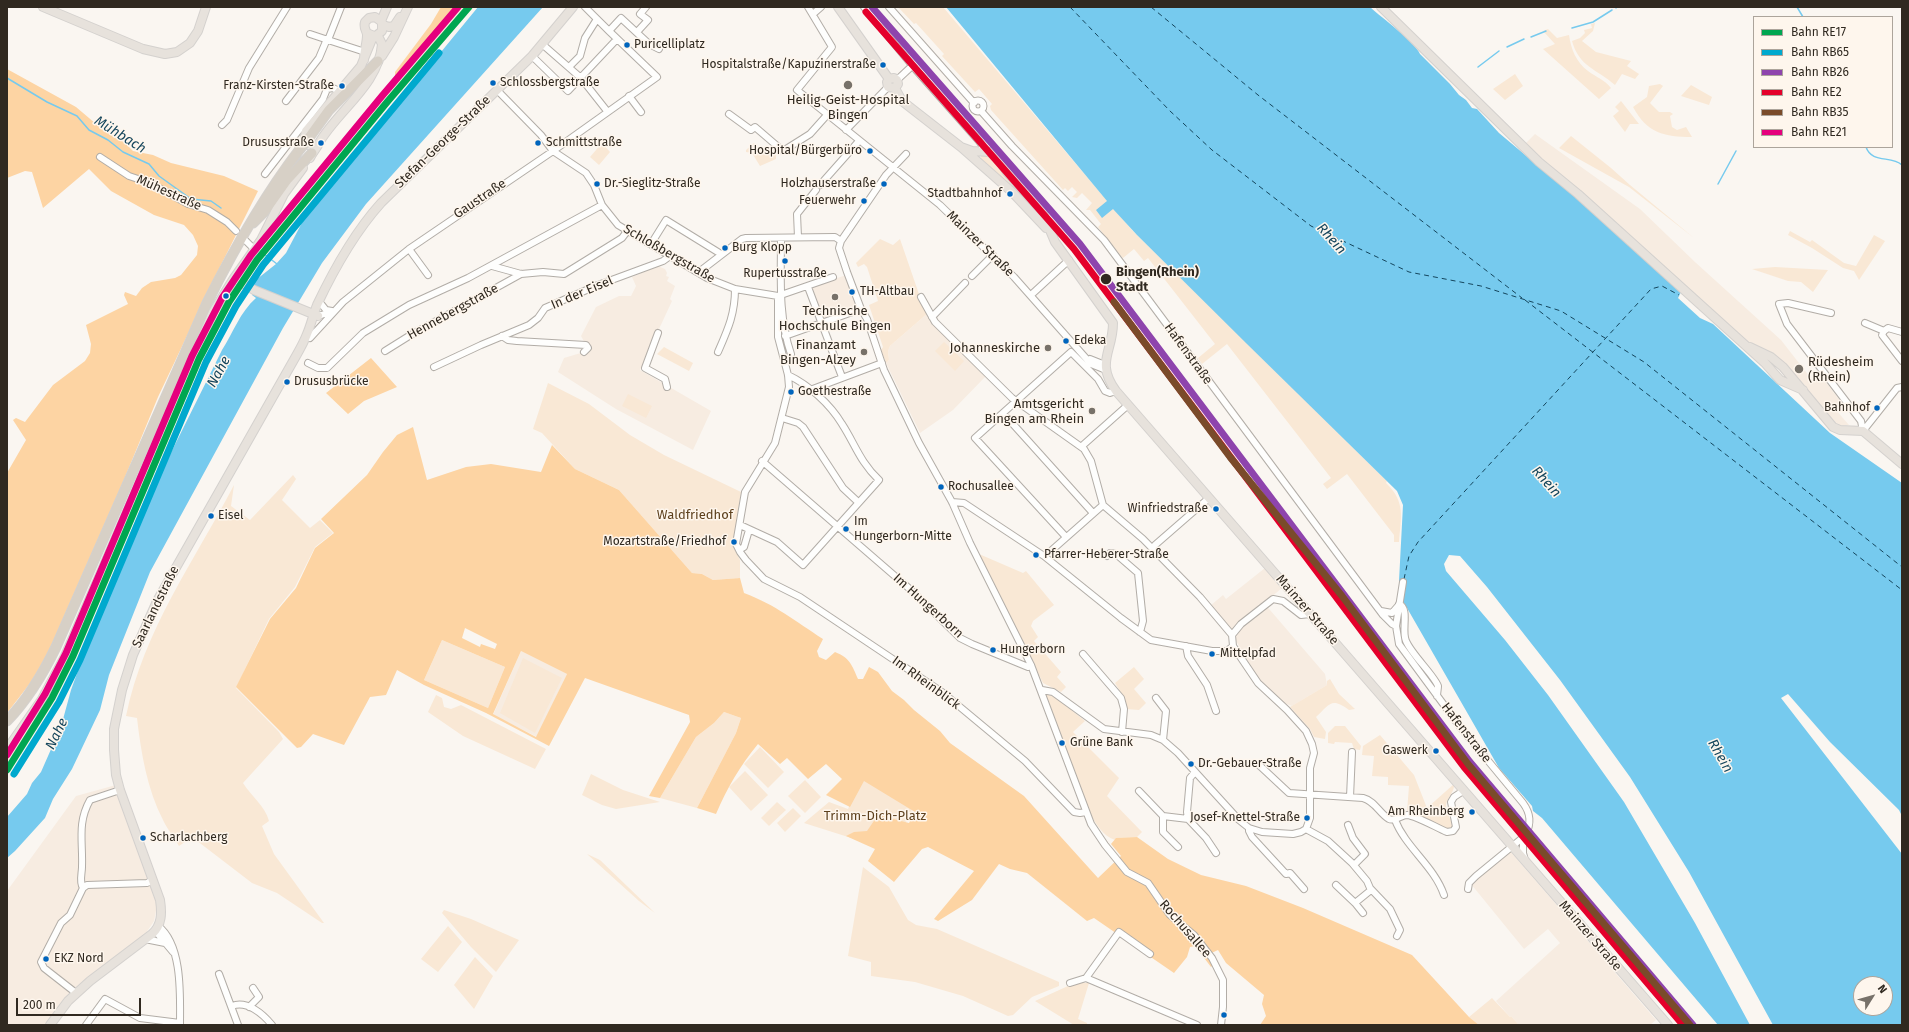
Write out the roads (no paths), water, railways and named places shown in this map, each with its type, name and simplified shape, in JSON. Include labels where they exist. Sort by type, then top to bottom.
[{"type":"highway","points":[[7,721],[27,697],[47,665],[207,303],[241,231],[322,118],[342,94],[378,61]]},
{"type":"highway","points":[[241,231],[265,211],[287,180],[312,153]]},
{"type":"main road","points":[[43,7],[143,49],[165,54],[177,52],[190,43],[198,31],[206,7]]},
{"type":"main road","points":[[371,34],[380,33],[380,21],[384,7]]},
{"type":"main road","points":[[380,21],[387,7]]},
{"type":"main road","name":"Stefan-George-Straße","points":[[316,316],[326,287],[347,249],[368,217],[380,203],[532,56],[573,7]]},
{"type":"main road","points":[[838,7],[892,83],[902,101],[1038,212]]},
{"type":"main road","points":[[1381,7],[1539,162],[1578,194],[1765,363],[1780,380],[1803,390],[1836,429],[1863,431],[1902,464]]},
{"type":"main road","points":[[7,749],[42,699],[65,656],[204,333],[234,278],[261,240],[284,194],[310,159],[312,153],[332,124],[371,78],[378,61],[382,44],[379,38],[364,29],[364,22],[369,18],[380,21],[389,27],[394,26],[407,9]]},
{"type":"main road","points":[[378,61],[394,37],[407,9]]},
{"type":"main road","points":[[312,153],[305,138],[306,131],[342,94],[361,66],[371,34]]},
{"type":"main road","points":[[960,147],[972,151],[990,152],[994,155],[1038,212],[1055,242],[1113,323],[1113,331],[1105,368]]},
{"type":"main road","points":[[980,164],[978,155],[982,151]]},
{"type":"main road","points":[[234,278],[243,284],[316,316]]},
{"type":"main road","name":"Stefan-George-Straße","points":[[316,316],[322,305],[326,287]]},
{"type":"main road","name":"Saarlandstraße","points":[[296,356],[310,338],[316,316]]},
{"type":"main road","name":"Saarlandstraße","points":[[157,928],[161,919],[161,907],[153,880],[120,790],[115,764],[114,729],[122,690],[133,655],[164,588],[296,356],[316,316]]},
{"type":"main road","name":"Mainzer Straße","points":[[1105,368],[1108,378],[1116,391],[1668,1025]]},
{"type":"main road","points":[[50,1025],[76,993],[145,940],[157,928]]},
{"type":"street","points":[[222,125],[227,120],[249,68],[287,7]]},
{"type":"street","points":[[286,102],[319,58],[342,7]]},
{"type":"street","points":[[553,151],[607,111],[657,77],[616,39],[585,7]]},
{"type":"street","points":[[637,32],[648,20],[640,14],[646,7]]},
{"type":"street","points":[[808,7],[813,14],[821,7]]},
{"type":"street","points":[[864,7],[912,66],[979,141],[982,145],[982,151]]},
{"type":"street","name":"Hafenstraße","points":[[889,7],[974,103],[978,101],[982,103],[983,106],[981,111],[1012,146],[1104,240],[1380,611],[1392,624],[1396,626]]},
{"type":"street","name":"Mainzer Straße","points":[[813,14],[832,47],[798,90],[940,205],[993,255],[1031,295],[1091,364],[1105,368]]},
{"type":"street","points":[[608,31],[621,18],[649,44],[659,49]]},
{"type":"street","points":[[569,67],[580,56],[585,38],[597,19]]},
{"type":"street","points":[[310,34],[362,51]]},
{"type":"street","points":[[532,56],[568,91],[616,39]]},
{"type":"street","points":[[542,44],[581,78],[607,111]]},
{"type":"street","points":[[846,130],[892,83],[912,66]]},
{"type":"street","points":[[265,174],[323,99],[327,89],[333,88],[342,94]]},
{"type":"street","name":"Schloßbergstraße","points":[[497,90],[541,135],[553,151],[586,173],[594,185],[602,205],[612,220],[707,278],[735,289],[780,296]]},
{"type":"street","points":[[629,96],[641,112]]},
{"type":"street","points":[[729,114],[750,130],[755,127],[783,151],[810,134],[827,115]]},
{"type":"street","points":[[798,237],[797,212],[860,141]]},
{"type":"street","name":"Gaustraße","points":[[310,338],[331,313],[409,249],[553,151]]},
{"type":"street","points":[[699,272],[742,239],[835,237],[841,241],[886,175],[906,154]]},
{"type":"street","name":"Mühestraße","points":[[100,157],[129,176],[150,183],[188,204],[208,210],[241,231]]},
{"type":"street","points":[[308,363],[318,368],[327,368],[363,333],[410,305],[492,266],[602,205]]},
{"type":"street","points":[[651,244],[666,220],[721,254]]},
{"type":"street","points":[[492,266],[522,274],[542,272],[564,274],[622,238],[628,230]]},
{"type":"street","points":[[749,530],[744,547],[739,550],[736,544],[745,492],[762,461],[775,443],[789,387],[788,374],[778,337],[781,238]]},
{"type":"street","points":[[246,241],[255,250]]},
{"type":"street","name":"Rochusallee","points":[[841,241],[840,252],[861,309],[867,319],[882,363],[919,443],[952,502],[970,543],[1031,665],[1042,690],[1055,731],[1091,824],[1105,845],[1127,872],[1148,883],[1170,915],[1194,935],[1212,958],[1223,980],[1221,1025]]},
{"type":"street","points":[[409,249],[428,275]]},
{"type":"street","points":[[972,276],[993,255]]},
{"type":"street","name":"In der Eisel","points":[[434,367],[528,325],[538,318],[545,308],[598,285],[662,261],[670,256]]},
{"type":"street","points":[[1031,295],[1069,260]]},
{"type":"street","name":"Hennebergstraße","points":[[385,351],[409,336],[522,274]]},
{"type":"street","points":[[780,296],[833,277]]},
{"type":"street","points":[[932,317],[965,283]]},
{"type":"street","points":[[808,287],[842,377]]},
{"type":"street","points":[[718,352],[730,325],[735,308],[735,289]]},
{"type":"street","points":[[780,296],[785,336],[791,354]]},
{"type":"street","points":[[921,297],[932,317],[1016,401],[1082,446],[1091,461],[1103,505],[1142,538],[1178,574],[1232,635],[1233,646],[1258,683],[1287,710],[1311,740],[1314,753],[1310,768],[1310,818],[1306,829],[1293,834],[1262,832],[1249,828],[1239,820],[1175,750],[1163,740],[1152,736],[1110,731],[1099,727],[1053,692],[1042,690]]},
{"type":"street","points":[[1831,313],[1788,303],[1779,304],[1787,324],[1861,420],[1863,431]]},
{"type":"street","points":[[316,316],[324,319],[331,313],[322,305]]},
{"type":"street","points":[[785,336],[861,309]]},
{"type":"street","points":[[1865,324],[1884,330],[1888,328],[1902,332]]},
{"type":"street","points":[[1884,330],[1882,336],[1900,352],[1902,361]]},
{"type":"street","points":[[658,333],[650,364],[645,368],[661,376],[665,380],[667,387]]},
{"type":"street","points":[[502,336],[508,340],[517,341],[586,345],[588,348],[584,352]]},
{"type":"street","points":[[1092,361],[1098,359],[1108,351]]},
{"type":"street","points":[[1066,537],[975,438],[1071,352],[1098,379],[1105,391],[1110,393],[1116,391]]},
{"type":"street","name":"Mainzer Straße","points":[[1084,355],[1105,368]]},
{"type":"street","points":[[810,390],[882,363]]},
{"type":"street","points":[[740,525],[777,542],[803,565],[879,480],[866,468],[832,409],[788,374]]},
{"type":"street","points":[[1863,431],[1898,388],[1902,387]]},
{"type":"street","points":[[1082,446],[1128,405]]},
{"type":"street","points":[[1003,413],[1093,513]]},
{"type":"street","points":[[782,418],[798,423],[803,427],[843,488],[858,502]]},
{"type":"street","name":"Im Hungerborn","points":[[762,461],[911,590],[960,638],[1028,667],[1031,665]]},
{"type":"street","points":[[1155,545],[1209,498]]},
{"type":"street","points":[[952,502],[964,504],[1044,556],[1140,632],[1154,641],[1224,651],[1229,650],[1233,646]]},
{"type":"street","points":[[1052,550],[1103,505]]},
{"type":"street","name":"Im Rheinblick","points":[[739,550],[752,568],[764,579],[800,597],[942,692],[1025,761],[1074,812],[1086,812]]},
{"type":"street","points":[[1108,556],[1110,553],[1116,554],[1138,573],[1143,621],[1140,632]]},
{"type":"street","name":"Hafenstraße","points":[[1403,582],[1396,626],[1398,640],[1402,649],[1461,728],[1528,811],[1530,823],[1523,838],[1523,853],[1526,862]]},
{"type":"street","points":[[1232,635],[1242,624],[1273,599],[1283,601],[1301,615],[1310,614]]},
{"type":"street","points":[[1380,611],[1392,614],[1395,612],[1399,604],[1402,606],[1406,612],[1403,628],[1405,640],[1437,684],[1437,696]]},
{"type":"street","points":[[1186,646],[1188,656],[1207,685],[1216,711]]},
{"type":"street","points":[[1083,654],[1121,698],[1124,709],[1122,732]]},
{"type":"street","points":[[1156,698],[1166,711],[1163,740]]},
{"type":"street","points":[[1350,797],[1352,752]]},
{"type":"street","points":[[1259,765],[1289,793],[1350,797],[1368,800],[1389,819],[1394,820],[1402,816],[1410,816],[1447,832],[1453,831],[1456,824],[1451,802],[1454,797],[1463,791]]},
{"type":"street","points":[[1195,772],[1190,778],[1186,812],[1188,819],[1206,838],[1216,852]]},
{"type":"street","points":[[83,888],[80,883],[82,866],[80,841],[85,810],[90,800],[120,790]]},
{"type":"street","points":[[1140,791],[1163,816],[1188,819]]},
{"type":"street","points":[[1163,816],[1163,832],[1178,847]]},
{"type":"street","points":[[1394,820],[1399,830],[1426,863],[1441,885],[1444,895]]},
{"type":"street","points":[[1348,825],[1353,838],[1365,854],[1354,865]]},
{"type":"street","points":[[1249,828],[1252,837],[1286,874],[1290,873],[1304,889]]},
{"type":"street","points":[[1306,829],[1328,842],[1354,865],[1371,890],[1394,915],[1400,930],[1396,936]]},
{"type":"street","points":[[1468,889],[1469,883],[1476,876],[1523,838]]},
{"type":"street","points":[[76,993],[44,968],[41,962],[62,923],[70,915],[83,888],[87,886],[147,882],[153,880]]},
{"type":"street","points":[[1336,885],[1363,913]]},
{"type":"street","points":[[1355,903],[1371,890]]},
{"type":"street","points":[[157,928],[166,944],[174,952]]},
{"type":"street","points":[[86,1025],[105,999],[140,1018],[180,1024],[180,985],[174,952],[170,940],[157,928]]},
{"type":"street","points":[[1070,983],[1086,978],[1119,932],[1150,954]]},
{"type":"street","points":[[145,940],[156,940],[166,944]]},
{"type":"street","points":[[219,974],[238,1025]]},
{"type":"street","points":[[1086,978],[1197,1025]]},
{"type":"street","points":[[250,1006],[259,997],[253,988]]},
{"type":"street","points":[[232,1006],[242,1004],[250,1006],[266,1018],[272,1025]]},
{"type":"street","points":[[136,1025],[140,1018]]},
{"type":"water","name":"Nahe","points":[[478,7],[543,7],[366,204],[322,263],[283,328],[150,572],[109,675],[100,710],[72,769],[53,799],[45,818],[7,858],[7,817],[27,794],[32,783],[41,772],[62,723],[71,690],[96,621],[128,545],[138,527],[145,505],[222,350],[241,316],[256,298],[252,295],[252,283],[276,264],[286,253],[305,217],[339,173],[381,124],[391,115],[399,103]]},
{"type":"water","name":"Rhein","points":[[946,7],[1370,7],[1412,43],[1420,54],[1459,95],[1466,100],[1472,108],[1477,109],[1499,133],[1574,196],[1681,292],[1678,298],[1700,318],[1713,324],[1830,433],[1902,483],[1902,816],[1899,810],[1830,742],[1788,694],[1781,698],[1902,854],[1902,1025],[1773,1025],[1689,872],[1630,777],[1560,680],[1487,587],[1460,556],[1449,555],[1444,564],[1446,571],[1505,640],[1548,695],[1624,802],[1695,923],[1750,1025],[1718,1025],[1542,818],[1533,811],[1532,806],[1499,768],[1403,601],[1406,583],[1399,581],[1403,505],[1397,491],[1137,235],[1113,209],[1102,218],[1096,210],[1107,201]]},
{"type":"waterway","points":[[1797,7],[1802,16]]},
{"type":"waterway","points":[[1572,28],[1593,22],[1612,10]]},
{"type":"waterway","points":[[1531,37],[1546,31]]},
{"type":"waterway","points":[[1507,47],[1524,39]]},
{"type":"waterway","points":[[1478,67],[1499,51]]},
{"type":"waterway","name":"Mühbach","points":[[7,78],[47,102],[77,116],[89,130],[108,140],[123,152],[149,164],[159,176],[191,199],[211,201],[221,208]]},
{"type":"waterway","points":[[1867,148],[1873,156],[1877,158],[1893,160],[1902,165]]},
{"type":"waterway","points":[[1718,184],[1736,151]]},
{"type":"waterway","name":"Mühbach","points":[[264,254],[277,264]]},
{"type":"rail line","name":"RE21","points":[[7,755],[45,694],[66,653],[192,356],[222,298],[251,255],[382,96],[458,7]]},
{"type":"rail line","name":"RE17","points":[[7,770],[52,698],[73,656],[199,359],[229,302],[257,260],[388,101],[469,7]]},
{"type":"rail line","name":"RB26","points":[[872,7],[1080,244],[1470,762],[1693,1025]]},
{"type":"rail line","name":"RE2","points":[[866,12],[1074,249],[1464,767],[1683,1025]]},
{"type":"rail line","name":"RB65","points":[[14,774],[59,702],[80,660],[206,362],[236,306],[263,265],[439,53]]},
{"type":"rail line","name":"RB35","points":[[1114,302],[1230,457],[1342,596],[1468,764],[1690,1025]]},
{"type":"place","name":"Puricelliplatz","points":[[627,45]]},
{"type":"place","name":"Hospitalstraße/Kapuzinerstraße","points":[[883,65]]},
{"type":"place","name":"Schlossbergstraße","points":[[493,83]]},
{"type":"place","name":"Heilig-Geist-Hospital Bingen","points":[[848,85]]},
{"type":"place","name":"Franz-Kirsten-Straße","points":[[342,86]]},
{"type":"place","name":"Drususstraße","points":[[321,143]]},
{"type":"place","name":"Schmittstraße","points":[[538,143]]},
{"type":"place","name":"Hospital/Bürgerbüro","points":[[870,151]]},
{"type":"place","name":"Dr.-Sieglitz-Straße","points":[[597,184]]},
{"type":"place","name":"Holzhauserstraße","points":[[884,184]]},
{"type":"place","name":"Stadtbahnhof","points":[[1010,194]]},
{"type":"place","name":"Feuerwehr","points":[[864,201]]},
{"type":"place","name":"Burg Klopp","points":[[725,248]]},
{"type":"place","name":"Rupertusstraße","points":[[785,261]]},
{"type":"place","name":"Bingen(Rhein) Stadt","points":[[1106,279]]},
{"type":"place","name":"TH-Altbau","points":[[852,292]]},
{"type":"place","name":"Technische Hochschule Bingen","points":[[835,297]]},
{"type":"place","name":"Edeka","points":[[1066,341]]},
{"type":"place","name":"Johanneskirche","points":[[1048,348]]},
{"type":"place","name":"Finanzamt Bingen-Alzey","points":[[864,352]]},
{"type":"place","name":"Rüdesheim (Rhein)","points":[[1799,369]]},
{"type":"place","name":"Drususbrücke","points":[[287,382]]},
{"type":"place","name":"Goethestraße","points":[[791,392]]},
{"type":"place","name":"Bahnhof","points":[[1877,408]]},
{"type":"place","name":"Amtsgericht Bingen am Rhein","points":[[1092,411]]},
{"type":"place","name":"Rochusallee","points":[[941,487]]},
{"type":"place","name":"Winfriedstraße","points":[[1216,509]]},
{"type":"place","name":"Eisel","points":[[211,516]]},
{"type":"place","name":"Im Hungerborn-Mitte","points":[[846,529]]},
{"type":"place","name":"Mozartstraße/Friedhof","points":[[734,542]]},
{"type":"place","name":"Pfarrer-Heberer-Straße","points":[[1036,555]]},
{"type":"place","name":"Hungerborn","points":[[993,650]]},
{"type":"place","name":"Mittelpfad","points":[[1212,654]]},
{"type":"place","name":"Grüne Bank","points":[[1062,743]]},
{"type":"place","name":"Gaswerk","points":[[1436,751]]},
{"type":"place","name":"Dr.-Gebauer-Straße","points":[[1191,764]]},
{"type":"place","name":"Am Rheinberg","points":[[1472,812]]},
{"type":"place","name":"Josef-Knettel-Straße","points":[[1307,818]]},
{"type":"place","name":"Scharlachberg","points":[[143,838]]},
{"type":"place","name":"EKZ Nord","points":[[46,959]]},
{"type":"park label","name":"Waldfriedhof","points":[[695,515]]},
{"type":"park label","name":"Trimm-Dich-Platz","points":[[875,816]]}]
